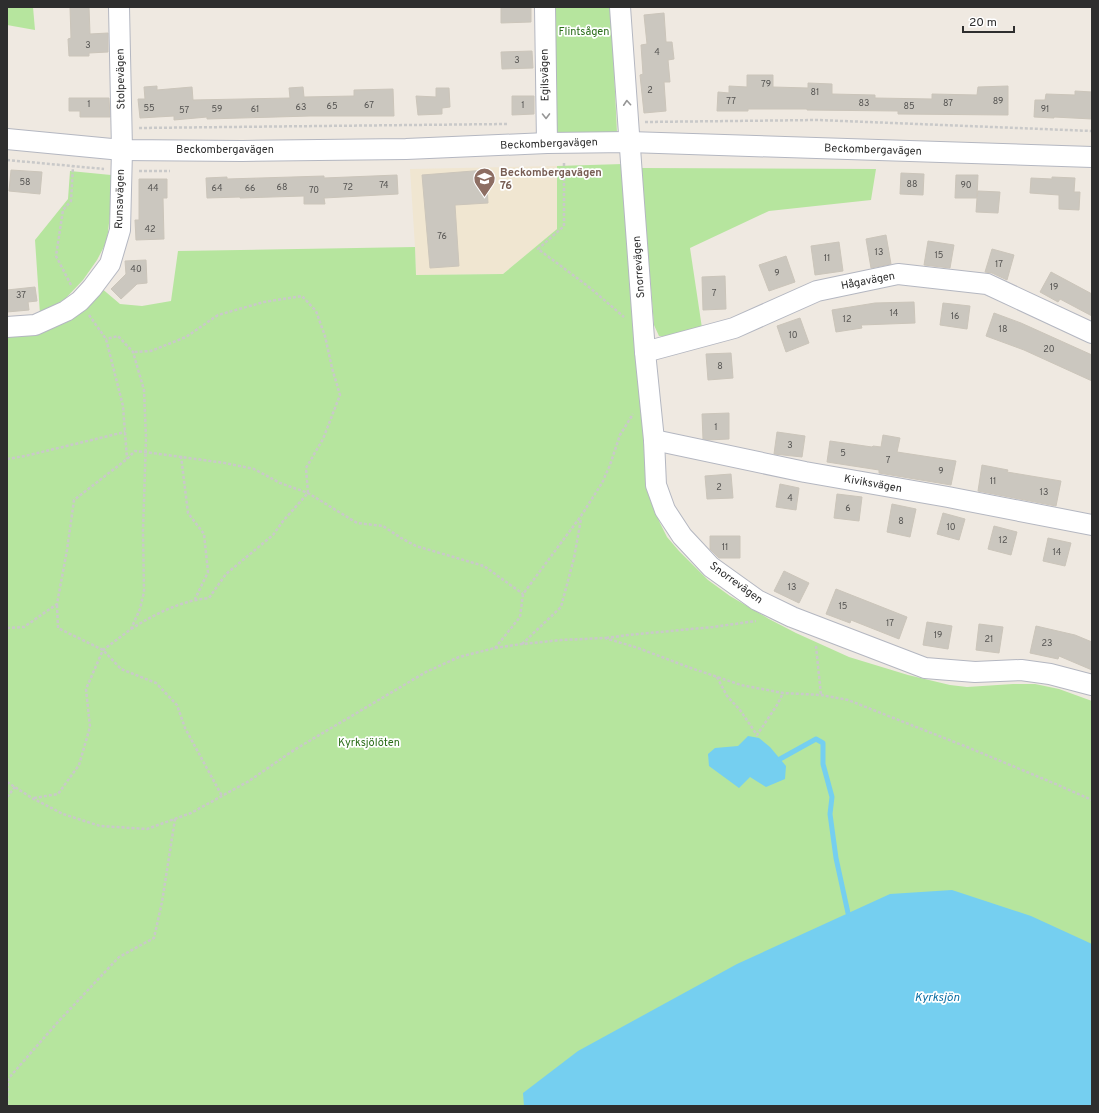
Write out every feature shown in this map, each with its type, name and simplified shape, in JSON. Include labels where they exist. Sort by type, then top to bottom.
[{"type":"street","name":"Stolpevägen","points":[[119,7],[122,150]]},
{"type":"street","name":"Egilsvägen","points":[[545,7],[547,143]]},
{"type":"street","points":[[620,7],[629,142]]},
{"type":"street","name":"Beckombergavägen","points":[[7,139],[122,150],[242,151],[406,149],[547,143],[629,142],[1092,157]]},
{"type":"street","name":"Snorrevägen","points":[[629,142],[645,352],[654,440],[656,485],[665,510],[682,536],[711,567],[757,600],[814,626],[925,668],[975,672],[1021,670],[1050,674],[1092,685]]},
{"type":"street","name":"Runsavägen","points":[[7,328],[35,325],[66,311],[80,301],[110,264],[120,230],[120,172],[122,150]]},
{"type":"street","name":"Hågavägen","points":[[645,352],[734,328],[817,291],[898,274],[987,284],[1092,333]]},
{"type":"street","name":"Kiviksvägen","points":[[654,440],[805,472],[948,497],[1092,525]]},
{"type":"path","points":[[7,160],[120,172],[176,170]]},
{"type":"path","points":[[571,163],[564,163],[564,226],[538,249],[588,287],[628,321]]},
{"type":"path","points":[[73,166],[71,201],[63,210],[56,256],[80,301],[106,339],[123,406],[127,459]]},
{"type":"path","points":[[32,798],[58,794],[79,766],[90,727],[86,689],[103,650],[131,629],[167,609],[195,599],[209,598],[226,574],[273,536],[283,521],[308,492],[306,468],[323,439],[340,395],[325,336],[316,311],[302,296],[264,302],[218,315],[186,337],[151,351],[133,352]]},
{"type":"path","points":[[106,339],[118,336],[133,352],[144,390],[146,438],[143,531],[144,592],[140,609],[131,629]]},
{"type":"path","points":[[495,648],[520,617],[523,594],[581,516],[602,483],[620,435],[649,390]]},
{"type":"path","points":[[7,459],[125,432]]},
{"type":"path","points":[[222,796],[185,728],[177,705],[156,683],[121,669],[103,650],[58,628],[57,604],[74,500],[136,452],[225,462],[254,469],[280,483],[308,492],[358,523],[383,526],[416,546],[484,566],[523,594]]},
{"type":"path","points":[[181,456],[188,513],[204,534],[208,572],[195,599]]},
{"type":"path","points":[[522,644],[561,607],[574,558],[581,516]]},
{"type":"path","points":[[7,628],[24,627],[57,604]]},
{"type":"path","points":[[7,782],[32,798],[62,814],[100,826],[146,829],[192,813],[249,781],[294,750],[426,672],[459,657],[495,648],[522,644],[560,640],[605,638],[713,627],[762,620]]},
{"type":"path","points":[[814,626],[821,695]]},
{"type":"path","points":[[605,638],[638,648],[741,685],[782,693],[821,695],[848,700],[1092,800]]},
{"type":"path","points":[[717,677],[727,696],[740,710],[758,735],[782,693]]},
{"type":"path","points":[[7,797],[14,787]]},
{"type":"path","points":[[8,1106],[8,1079],[57,1023],[119,957],[154,938],[162,902],[175,819]]},
{"type":"shaded area","name":"Beckombergavägen 76","points":[[557,166],[557,229],[503,274],[416,275],[410,169]]},
{"type":"green space","points":[[7,7],[33,7],[35,30],[7,25]]},
{"type":"green space","name":"Flintsågen","points":[[552,7],[611,7],[617,133],[555,134]]},
{"type":"green space","name":"Kyrksjölöten","points":[[623,164],[653,504],[667,537],[679,551],[708,580],[730,596],[796,633],[849,657],[908,675],[950,685],[967,687],[1035,684],[1059,689],[1092,701],[1092,1106],[7,1106],[7,335],[100,287],[120,304],[142,306],[171,301],[178,251],[415,247],[416,275],[503,274],[557,229],[557,166]]},
{"type":"green space","points":[[641,168],[876,169],[871,200],[769,211],[690,248],[702,328],[667,337],[659,336],[654,325]]},
{"type":"green space","points":[[70,171],[111,175],[111,205],[107,241],[97,260],[83,280],[65,299],[40,314],[35,240],[68,199]]},
{"type":"water","points":[[748,736],[759,738],[770,747],[786,766],[785,779],[766,787],[750,777],[739,788],[709,766],[708,754],[715,748],[738,746]]},
{"type":"water","name":"Kyrksjön","points":[[952,890],[1031,916],[1092,944],[1092,1106],[524,1106],[523,1093],[578,1051],[737,964],[890,894]]},
{"type":"building","points":[[70,7],[89,7],[90,34],[108,33],[108,52],[89,53],[89,56],[69,56],[68,39],[71,38]]},
{"type":"building","points":[[501,7],[531,7],[531,22],[501,23]]},
{"type":"building","points":[[664,13],[666,42],[672,42],[674,59],[668,60],[670,82],[664,82],[666,111],[644,113],[640,75],[643,74],[641,45],[647,44],[644,15]]},
{"type":"building","points":[[532,51],[533,68],[502,69],[501,52]]},
{"type":"building","points":[[747,75],[773,75],[773,87],[808,88],[808,83],[832,84],[832,94],[875,95],[875,98],[932,99],[932,94],[977,95],[978,87],[1008,86],[1008,115],[898,114],[898,111],[807,109],[748,109],[748,111],[717,111],[718,92],[729,93],[729,86],[747,87]]},
{"type":"building","points":[[157,86],[157,90],[192,87],[193,100],[290,98],[289,88],[303,87],[304,97],[354,96],[354,90],[393,89],[394,116],[310,116],[207,119],[207,117],[174,120],[174,116],[140,118],[138,99],[145,99],[144,87]]},
{"type":"building","points":[[436,88],[449,88],[450,107],[442,108],[442,114],[418,115],[416,96],[436,97]]},
{"type":"building","points":[[1075,91],[1092,92],[1092,119],[1034,117],[1035,100],[1045,100],[1046,94],[1075,95]]},
{"type":"building","points":[[512,96],[534,96],[534,114],[512,115]]},
{"type":"building","points":[[69,98],[109,98],[110,117],[80,117],[80,111],[69,111]]},
{"type":"building","points":[[11,170],[42,172],[40,194],[9,191]]},
{"type":"building","points":[[486,170],[488,203],[455,205],[459,266],[430,268],[422,175]]},
{"type":"building","points":[[901,173],[924,174],[923,195],[900,194]]},
{"type":"building","points":[[397,175],[398,194],[324,198],[325,204],[304,204],[304,196],[207,198],[206,178],[227,177],[227,179],[324,176],[324,178]]},
{"type":"building","points":[[956,175],[978,175],[977,197],[978,191],[1000,192],[998,213],[976,212],[977,198],[955,198]]},
{"type":"building","points":[[1052,177],[1075,178],[1074,192],[1080,192],[1079,210],[1059,209],[1059,195],[1030,193],[1031,178],[1052,179]]},
{"type":"building","points":[[139,179],[167,179],[167,198],[163,198],[164,239],[136,240],[135,220],[139,220]]},
{"type":"building","points":[[886,235],[891,264],[871,268],[866,239]]},
{"type":"building","points":[[928,241],[954,245],[950,268],[924,265]]},
{"type":"building","points":[[839,242],[843,271],[815,275],[811,246]]},
{"type":"building","points":[[992,249],[1014,255],[1007,280],[992,273],[985,272]]},
{"type":"building","points":[[786,256],[795,282],[769,291],[759,265]]},
{"type":"building","points":[[146,260],[147,283],[137,284],[121,299],[111,289],[126,274],[125,261]]},
{"type":"building","points":[[1051,272],[1092,294],[1092,316],[1060,299],[1058,302],[1040,292]]},
{"type":"building","points":[[725,276],[726,309],[703,310],[702,277]]},
{"type":"building","points":[[35,287],[37,301],[28,302],[29,310],[7,312],[7,290]]},
{"type":"building","points":[[914,302],[915,323],[861,325],[862,328],[836,332],[832,310],[875,303]]},
{"type":"building","points":[[943,303],[970,306],[967,329],[940,325]]},
{"type":"building","points":[[994,313],[1021,323],[1092,355],[1092,381],[1024,350],[986,336]]},
{"type":"building","points":[[800,318],[809,343],[786,352],[777,326]]},
{"type":"building","points":[[731,353],[733,378],[708,380],[706,354]]},
{"type":"building","points":[[729,413],[729,439],[703,439],[702,414]]},
{"type":"building","points":[[777,432],[805,436],[802,457],[774,454]]},
{"type":"building","points":[[883,435],[900,438],[897,452],[956,461],[951,485],[879,473],[879,470],[827,462],[830,441],[881,447]]},
{"type":"building","points":[[982,465],[1008,470],[1007,472],[1061,481],[1056,506],[978,491]]},
{"type":"building","points":[[731,474],[733,498],[707,499],[705,476]]},
{"type":"building","points":[[780,484],[799,488],[796,510],[776,507]]},
{"type":"building","points":[[837,494],[862,497],[859,521],[834,518]]},
{"type":"building","points":[[892,504],[916,509],[910,537],[887,532]]},
{"type":"building","points":[[943,513],[965,519],[959,540],[937,534]]},
{"type":"building","points":[[994,526],[1017,532],[1011,555],[988,549]]},
{"type":"building","points":[[710,536],[740,536],[740,558],[719,558],[710,549]]},
{"type":"building","points":[[1048,538],[1071,543],[1065,566],[1043,561]]},
{"type":"building","points":[[784,571],[809,583],[799,603],[774,591]]},
{"type":"building","points":[[836,589],[907,617],[899,639],[851,620],[850,623],[826,614]]},
{"type":"building","points":[[927,622],[952,626],[948,649],[923,645]]},
{"type":"building","points":[[979,624],[1003,627],[999,653],[976,650]]},
{"type":"building","points":[[1036,626],[1075,635],[1092,642],[1092,670],[1059,656],[1058,659],[1030,653]]},
{"type":"waterway","points":[[780,759],[816,739],[823,743],[823,764],[832,797],[830,814],[836,858],[848,913]]},
{"type":"place","name":"Beckombergavägen 76","points":[[485,198]]}]
